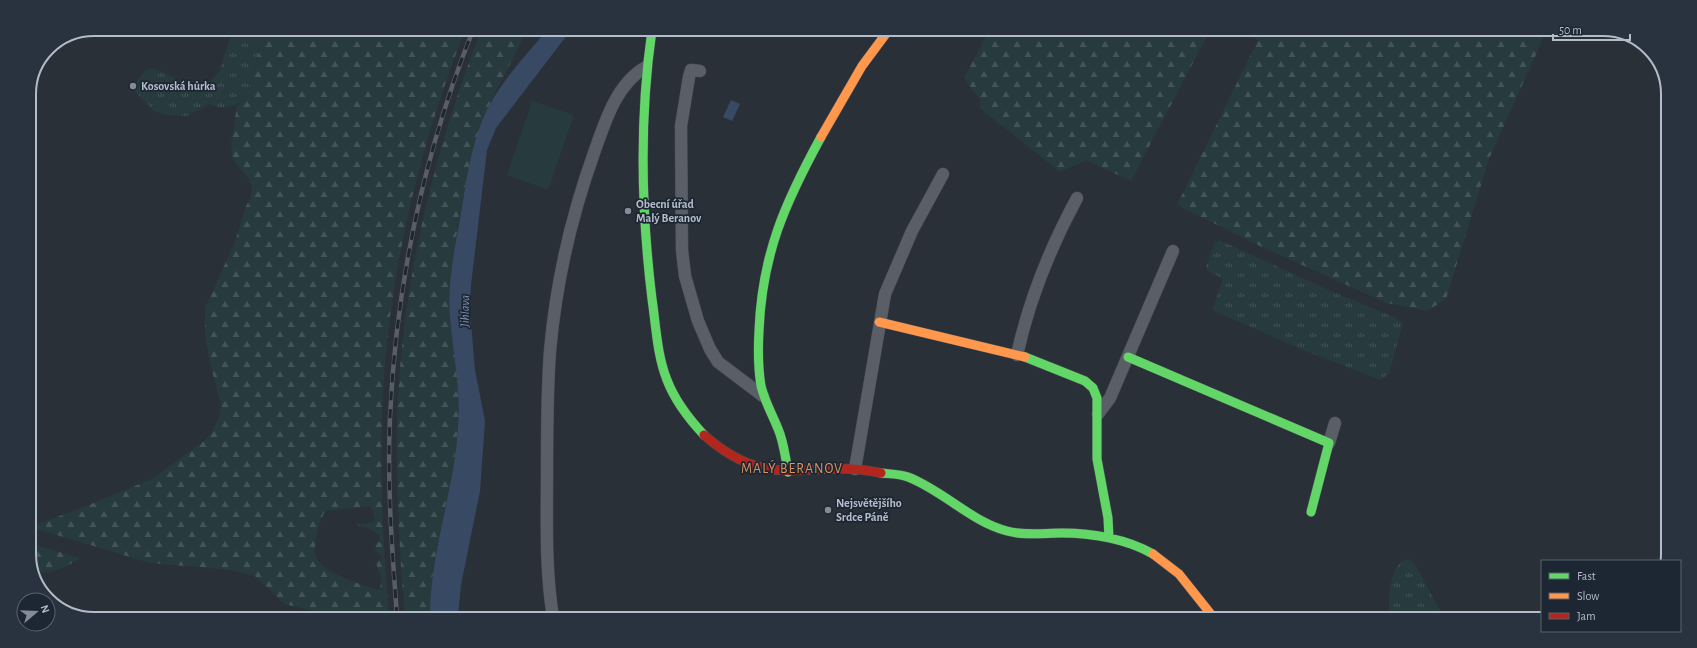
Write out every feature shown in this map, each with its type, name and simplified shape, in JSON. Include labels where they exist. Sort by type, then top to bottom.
[{"type":"street","points":[[651,36],[646,67],[640,134],[640,169],[649,277],[663,370],[681,408],[707,438],[729,455],[752,466],[771,471],[788,472],[856,469],[908,477],[983,521],[1010,532],[1070,533],[1109,538],[1140,548],[1161,559],[1181,577],[1209,612]]},
{"type":"street","points":[[788,472],[786,452],[763,396],[759,363],[765,278],[776,231],[800,179],[827,127],[855,80],[885,36]]},
{"type":"street","points":[[552,612],[548,584],[546,548],[548,391],[550,349],[564,253],[578,199],[603,128],[627,81],[646,67]]},
{"type":"street","points":[[700,71],[691,70],[681,126],[682,250],[685,276],[698,321],[710,349],[718,362],[763,396]]},
{"type":"street","points":[[856,469],[879,322],[890,282],[912,231],[943,174]]},
{"type":"street","points":[[1017,355],[1024,324],[1035,292],[1052,248],[1077,198]]},
{"type":"street","points":[[1098,414],[1110,398],[1173,251]]},
{"type":"street","points":[[879,322],[1017,355],[1039,362],[1091,385],[1096,391],[1098,414],[1097,459],[1100,485],[1110,523],[1109,538]]},
{"type":"street","points":[[1128,357],[1329,442]]},
{"type":"street","points":[[1311,512],[1335,423]]},
{"type":"green space","points":[[231,36],[264,36],[246,97],[233,106],[224,108],[209,104],[187,116],[167,115],[154,111],[132,88],[145,71],[151,68],[194,85],[209,83],[219,72]]},
{"type":"green space","points":[[264,36],[463,36],[435,114],[423,156],[402,243],[388,331],[382,405],[382,466],[383,526],[389,612],[317,612],[285,604],[255,576],[231,570],[150,563],[36,529],[36,525],[152,479],[203,442],[213,431],[219,417],[221,405],[210,363],[205,335],[205,308],[235,242],[245,208],[251,197],[252,186],[249,179],[236,164],[232,155],[231,145],[237,106],[246,97]],"holes":[[[370,506],[375,517],[373,522],[357,525],[370,529],[379,535],[380,541],[376,544],[375,550],[383,558],[375,562],[381,579],[379,590],[331,572],[317,560],[315,553],[317,531],[325,511]]]},
{"type":"green space","points":[[479,36],[524,36],[483,120],[467,176],[453,256],[449,292],[450,321],[459,400],[459,419],[452,475],[434,569],[430,612],[405,612],[398,518],[397,420],[405,320],[422,222],[434,173],[464,77]]},
{"type":"green space","points":[[986,36],[1207,36],[1131,181],[1086,160],[1060,172],[980,108],[980,100],[964,78]]},
{"type":"green space","points":[[1251,36],[1544,36],[1489,159],[1446,299],[1427,311],[1387,303],[1262,247],[1177,205],[1258,40]]},
{"type":"green space","points":[[532,101],[574,115],[548,190],[507,175]]},
{"type":"green space","points":[[1219,240],[1331,291],[1396,318],[1403,324],[1389,373],[1381,380],[1303,350],[1212,310],[1223,279],[1208,271],[1206,267],[1215,242]]},
{"type":"green space","points":[[36,545],[80,558],[69,565],[39,573],[36,558]]},
{"type":"green space","points":[[1407,559],[1413,561],[1441,612],[1389,612],[1391,584],[1396,568],[1401,562]]},
{"type":"water","name":"Jihlava","points":[[542,36],[566,36],[496,128],[487,150],[471,285],[470,312],[475,370],[485,421],[480,491],[461,585],[458,612],[430,612],[434,568],[456,452],[459,414],[449,304],[454,252],[468,172],[478,131],[495,96]]},
{"type":"water","points":[[731,100],[740,104],[732,121],[723,117]]},
{"type":"railway","points":[[397,612],[390,517],[389,442],[393,368],[399,318],[415,220],[427,172],[440,124],[471,36]]},
{"type":"traffic: fast","points":[[651,36],[645,97],[643,164],[648,265],[656,330],[661,361],[670,388],[693,423],[704,435]]},
{"type":"traffic: fast","points":[[788,472],[780,434],[761,386],[758,352],[761,303],[770,253],[786,207],[821,137]]},
{"type":"traffic: fast","points":[[1025,357],[1085,381],[1093,388],[1097,398],[1097,459],[1108,518],[1109,538]]},
{"type":"traffic: fast","points":[[1128,357],[1329,443],[1311,512]]},
{"type":"traffic: fast","points":[[881,473],[908,477],[933,490],[981,520],[1007,531],[1028,534],[1085,534],[1132,544],[1153,554]]},
{"type":"traffic: slow","points":[[821,137],[862,66],[884,36]]},
{"type":"traffic: slow","points":[[879,322],[1025,357]]},
{"type":"traffic: slow","points":[[1153,554],[1179,574],[1209,612]]},
{"type":"traffic: jam","points":[[704,435],[728,453],[750,464],[771,469],[855,469],[881,473]]},
{"type":"place","name":"Kosovská hůrka","points":[[133,86]]},
{"type":"place","name":"Obecní úřad Malý Beranov","points":[[628,211]]},
{"type":"place","name":"Nejsvětějšího Srdce Páně","points":[[828,510]]},
{"type":"district","name":"MALÝ BERANOV","points":[[792,468]]}]
